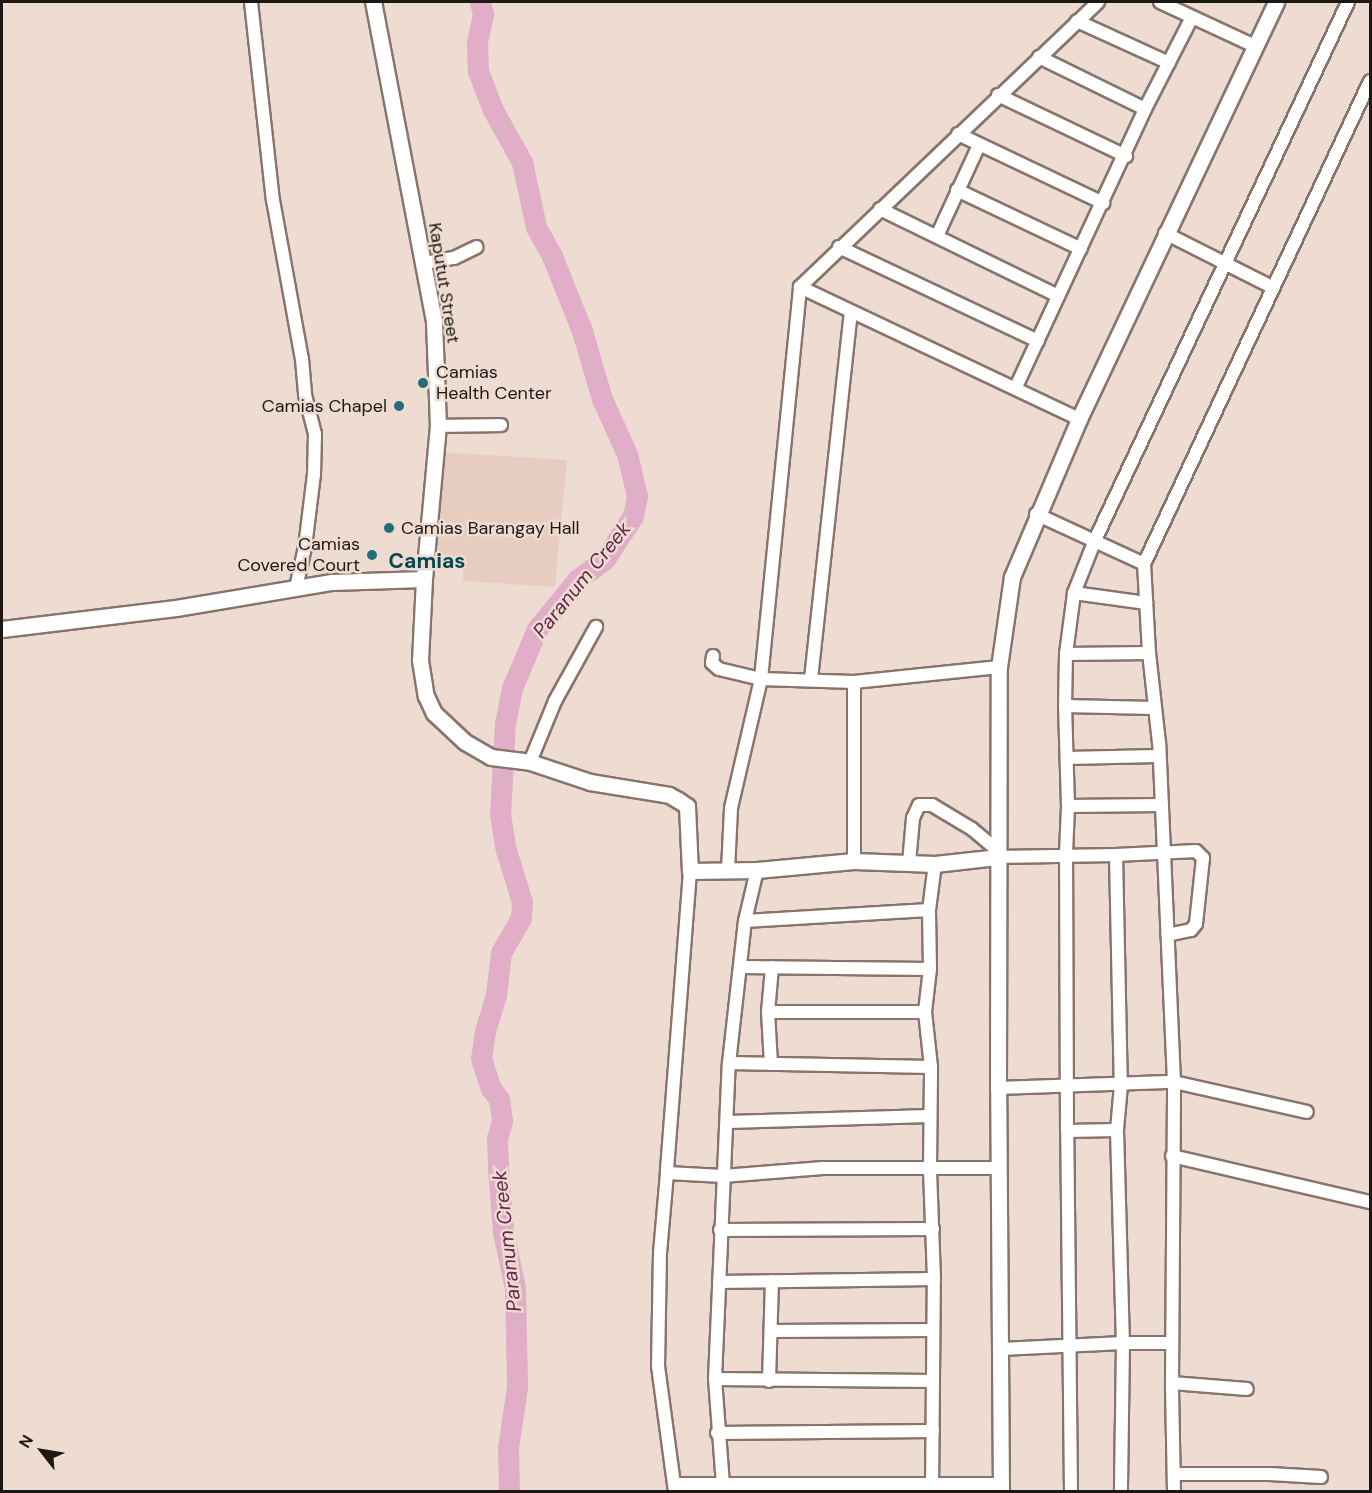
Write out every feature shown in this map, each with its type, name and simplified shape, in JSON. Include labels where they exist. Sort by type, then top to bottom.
[{"type":"street","points":[[251,2],[273,200],[303,359],[305,395],[315,434],[314,474],[305,547],[296,588]]},
{"type":"street","name":"Kaputut Street","points":[[373,2],[425,262],[434,321],[438,426],[424,579],[420,660],[426,696],[434,713],[453,733],[491,757],[523,762]]},
{"type":"street","points":[[728,870],[731,808],[761,679],[800,287],[839,247],[1098,2]]},
{"type":"street","points":[[1160,2],[1255,46]]},
{"type":"street","points":[[596,627],[523,762],[590,782],[669,795],[687,806],[690,871],[660,1253],[658,1366],[674,1488],[723,1485],[1001,1488],[997,853],[999,667],[1012,577],[1036,514],[1079,419],[1275,2]]},
{"type":"street","points":[[1071,1491],[1067,1131],[1066,854],[1068,806],[1065,706],[1066,654],[1074,593],[1095,540],[1348,2]]},
{"type":"street","points":[[1016,387],[1126,156],[1145,110],[1192,17]]},
{"type":"street","points":[[1077,21],[1169,63]]},
{"type":"street","points":[[1039,57],[1145,110]]},
{"type":"street","points":[[1174,1491],[1172,1156],[1174,1082],[1159,743],[1149,653],[1144,564],[1272,287],[1371,81]]},
{"type":"street","points":[[998,95],[1126,156]]},
{"type":"street","points":[[958,134],[1103,204]]},
{"type":"street","points":[[937,236],[980,145]]},
{"type":"street","points":[[957,190],[1082,249]]},
{"type":"street","points":[[880,209],[1058,296]]},
{"type":"street","points":[[1165,232],[1272,287]]},
{"type":"street","points":[[425,262],[454,258],[477,247]]},
{"type":"street","points":[[839,247],[1038,341]]},
{"type":"street","points":[[800,287],[1016,387],[1079,419]]},
{"type":"street","points":[[811,679],[851,312]]},
{"type":"street","points":[[438,426],[501,425]]},
{"type":"street","points":[[1036,514],[1144,564]]},
{"type":"street","points":[[2,629],[176,608],[332,582],[424,579]]},
{"type":"street","points":[[1074,593],[1146,603]]},
{"type":"street","points":[[1066,654],[1149,653]]},
{"type":"street","points":[[713,656],[712,663],[719,669],[761,679],[854,682],[999,667]]},
{"type":"street","points":[[854,682],[854,861]]},
{"type":"street","points":[[1065,706],[1154,708]]},
{"type":"street","points":[[1067,758],[1158,756]]},
{"type":"street","points":[[909,863],[912,818],[919,805],[932,805],[972,829],[997,853]]},
{"type":"street","points":[[1068,806],[1162,805]]},
{"type":"street","points":[[690,871],[757,870],[854,861],[935,864],[997,853],[1116,855],[1196,851],[1203,858],[1196,924],[1191,930],[1168,935]]},
{"type":"street","points":[[1116,855],[1121,1085],[1117,1130],[1123,1342],[1121,1491]]},
{"type":"street","points":[[932,1488],[934,1279],[930,1168],[931,1067],[925,1012],[930,969],[930,910],[935,864]]},
{"type":"street","points":[[723,1485],[717,1433],[715,1379],[729,1063],[746,921],[757,870]]},
{"type":"street","points":[[746,921],[930,910]]},
{"type":"street","points":[[740,967],[930,969]]},
{"type":"street","points":[[771,1064],[768,1012],[772,967]]},
{"type":"street","points":[[768,1012],[925,1012]]},
{"type":"street","points":[[729,1063],[892,1064],[931,1067]]},
{"type":"street","points":[[998,1088],[1174,1082],[1307,1112]]},
{"type":"street","points":[[728,1122],[930,1116]]},
{"type":"street","points":[[1067,1131],[1117,1130]]},
{"type":"street","points":[[1172,1156],[1371,1202]]},
{"type":"street","points":[[667,1173],[723,1176],[823,1168],[999,1168]]},
{"type":"street","points":[[720,1230],[933,1229]]},
{"type":"street","points":[[719,1282],[934,1279]]},
{"type":"street","points":[[769,1381],[772,1281]]},
{"type":"street","points":[[772,1331],[932,1330]]},
{"type":"street","points":[[1001,1349],[1070,1347],[1123,1342],[1172,1343]]},
{"type":"street","points":[[715,1379],[933,1381]]},
{"type":"street","points":[[1172,1383],[1247,1389]]},
{"type":"street","points":[[717,1433],[933,1431]]},
{"type":"street","points":[[1175,1474],[1321,1477]]},
{"type":"shaded area","points":[[439,452],[567,460],[555,587],[463,581],[463,570],[431,570]]},
{"type":"waterway","name":"Paranum Creek","points":[[480,2],[483,14],[477,43],[478,71],[493,110],[522,162],[536,227],[552,256],[582,331],[602,399],[627,454],[637,496],[633,516],[605,559],[578,579],[537,629],[512,688],[505,723],[500,814],[506,850],[522,902],[521,918],[501,952],[496,995],[485,1031],[481,1058],[491,1088],[499,1099],[502,1121],[497,1138],[503,1232],[515,1288],[517,1387],[508,1448],[509,1492]]},
{"type":"place","name":"Camias Health Center","points":[[423,383]]},
{"type":"place","name":"Camias Chapel","points":[[399,406]]},
{"type":"place","name":"Camias Barangay Hall","points":[[389,528]]},
{"type":"place","name":"Camias Covered Court","points":[[372,555]]},
{"type":"district","name":"Camias","points":[[427,561]]}]
